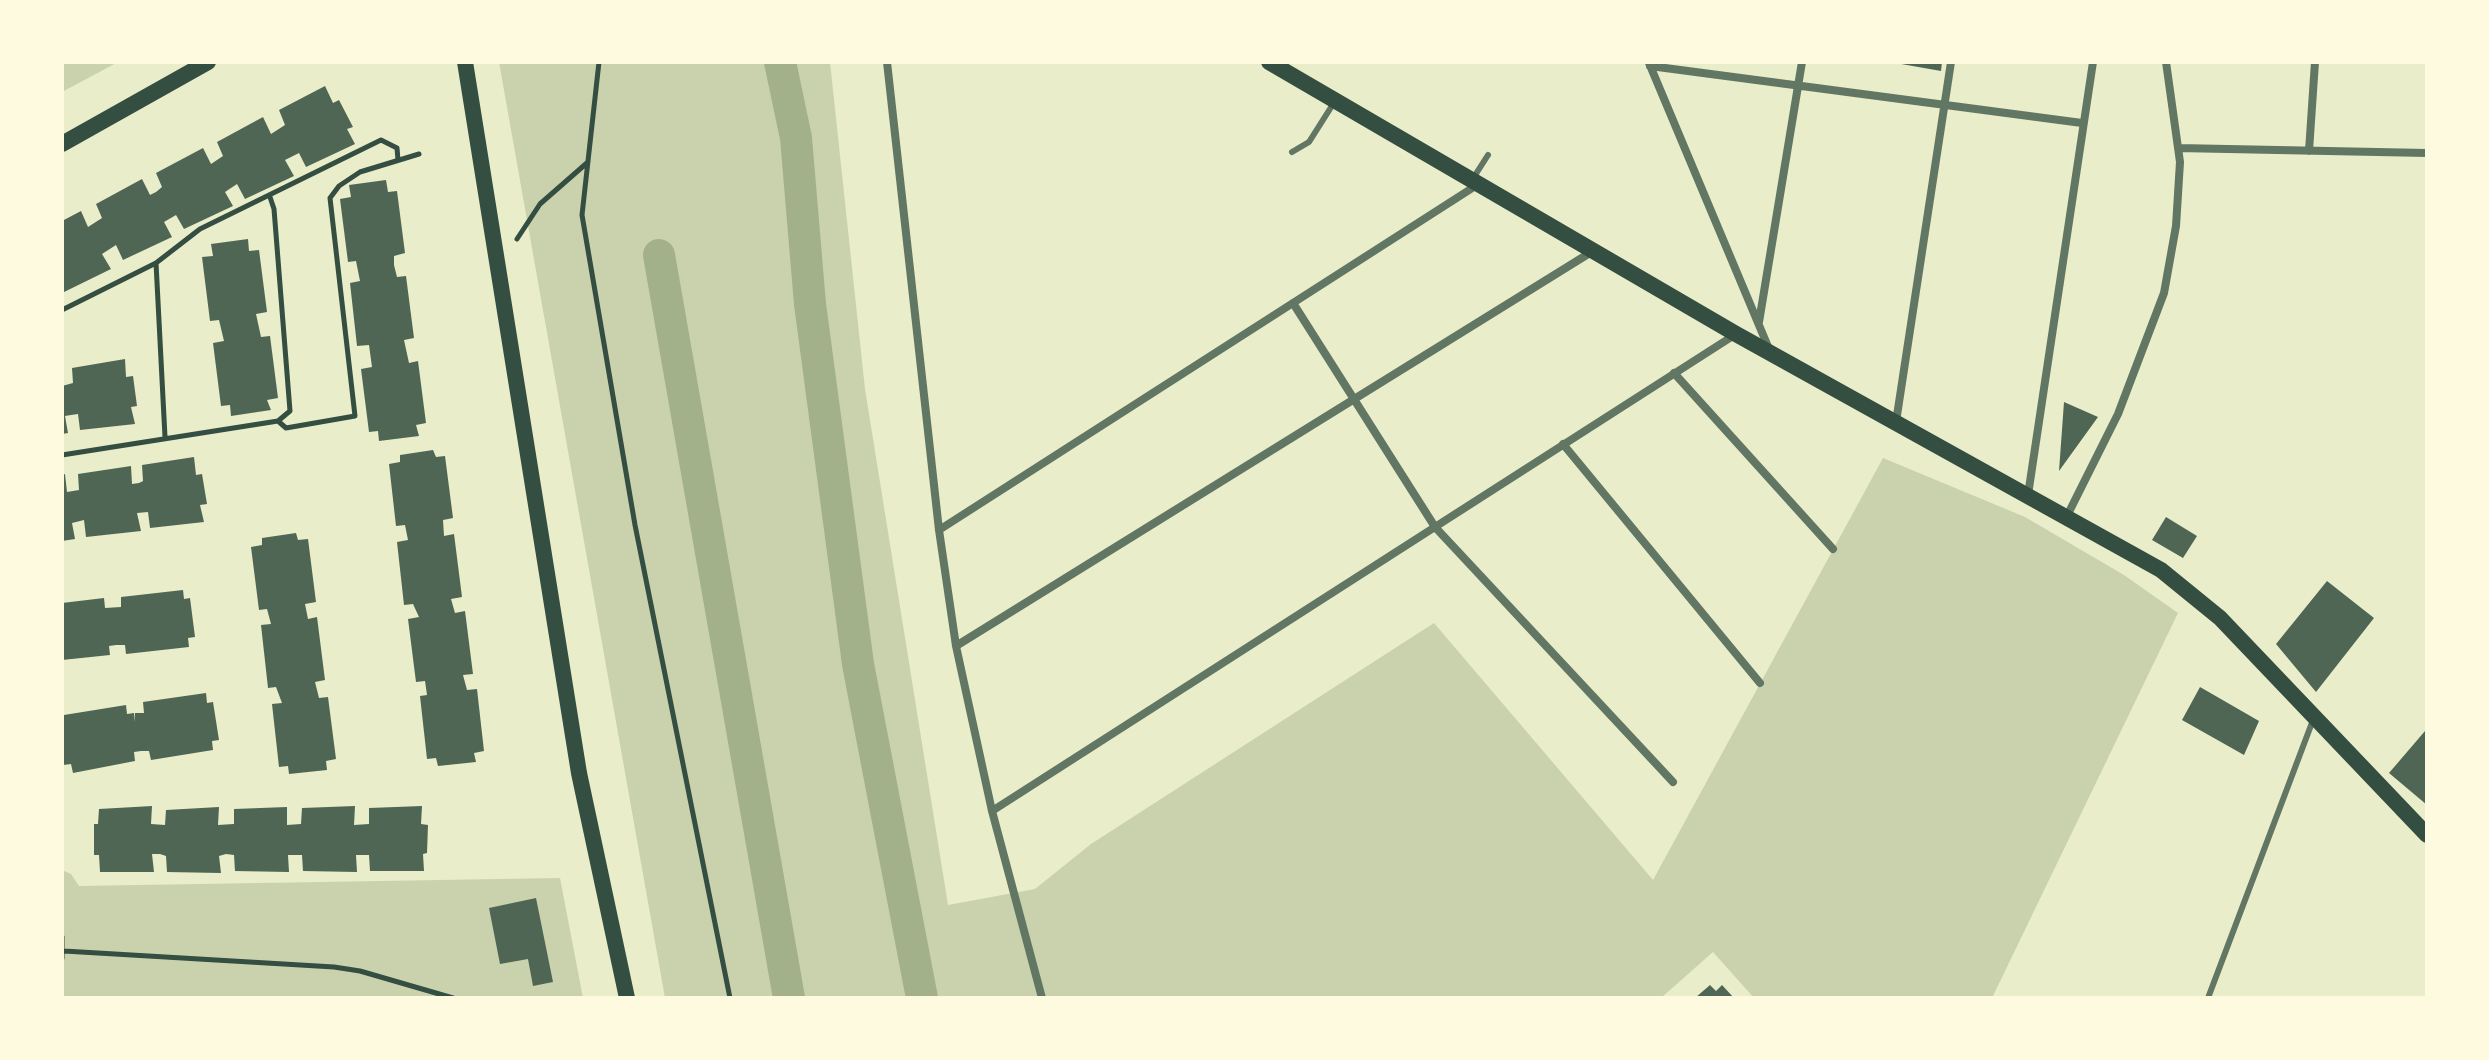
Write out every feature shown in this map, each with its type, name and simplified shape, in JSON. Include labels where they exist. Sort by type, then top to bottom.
[{"type":"main road","points":[[62,144],[208,62]]},
{"type":"main road","points":[[465,62],[579,773],[627,998]]},
{"type":"main road","points":[[1269,62],[1771,354],[2161,570],[2220,618],[2427,835]]},
{"type":"street","points":[[887,62],[939,530],[956,646],[992,811],[1042,998]]},
{"type":"street","points":[[1759,323],[1802,62]]},
{"type":"street","points":[[1896,422],[1951,62]]},
{"type":"street","points":[[2028,495],[2093,62]]},
{"type":"street","points":[[2067,516],[2118,414],[2164,293],[2176,226],[2178,148],[2166,62]]},
{"type":"street","points":[[2309,151],[2315,62]]},
{"type":"street","points":[[1650,63],[1798,86],[2082,123]]},
{"type":"street","points":[[1650,63],[1771,354]]},
{"type":"street","points":[[2178,148],[2427,153]]},
{"type":"street","points":[[939,530],[1475,182]]},
{"type":"street","points":[[956,646],[1593,251]]},
{"type":"street","points":[[1293,303],[1435,527],[1673,782]]},
{"type":"street","points":[[992,811],[1736,334]]},
{"type":"street","points":[[1674,373],[1833,549]]},
{"type":"street","points":[[1563,444],[1760,683]]},
{"type":"lane","points":[[1292,152],[1309,142],[1335,101]]},
{"type":"lane","points":[[1475,182],[1488,155]]},
{"type":"lane","points":[[2208,998],[2314,716]]},
{"type":"path","points":[[599,62],[582,215],[635,525],[730,998]]},
{"type":"path","points":[[62,310],[156,263],[200,229],[381,140],[397,148],[398,160]]},
{"type":"path","points":[[278,421],[286,428],[355,416],[330,198],[339,186],[360,172],[419,154]]},
{"type":"path","points":[[497,270],[540,204],[590,161]]},
{"type":"path","points":[[62,455],[278,421],[290,411],[274,209],[270,197]]},
{"type":"path","points":[[156,263],[165,437]]},
{"type":"path","points":[[62,937],[63,954],[334,967],[360,971],[453,998]]},
{"type":"green space","points":[[62,62],[118,62],[62,92]]},
{"type":"green space","points":[[499,62],[830,62],[865,389],[948,905],[1035,889],[1091,844],[1434,623],[1653,880],[1883,458],[2025,517],[2124,575],[2178,613],[1992,998],[1754,998],[1713,952],[1661,998],[665,998]]},
{"type":"green space","points":[[62,870],[71,874],[79,886],[560,878],[583,998],[62,998]]},
{"type":"building","points":[[1890,62],[1942,62],[1941,71]]},
{"type":"building","points":[[325,86],[333,103],[339,100],[353,127],[347,129],[355,144],[306,167],[299,153],[285,160],[294,176],[245,199],[237,184],[225,192],[233,206],[184,229],[176,215],[164,222],[172,237],[123,260],[116,245],[102,254],[111,269],[62,293],[62,221],[81,211],[88,227],[102,218],[96,204],[142,179],[150,195],[156,192],[162,187],[156,173],[203,148],[211,164],[223,156],[217,142],[263,117],[271,134],[285,125],[279,110]]},
{"type":"building","points":[[386,180],[388,192],[397,191],[405,253],[394,256],[394,265],[397,277],[406,276],[414,338],[404,340],[409,363],[418,361],[426,423],[416,425],[419,436],[379,441],[378,431],[369,432],[361,369],[372,367],[369,345],[357,346],[350,283],[360,281],[356,261],[348,262],[340,199],[351,197],[349,185]]},
{"type":"building","points":[[248,239],[249,251],[259,250],[267,312],[256,314],[261,337],[270,336],[278,398],[267,400],[271,410],[231,416],[230,405],[221,406],[213,343],[224,341],[219,320],[210,321],[202,257],[213,256],[211,244]]},
{"type":"building","points":[[125,359],[126,377],[133,376],[137,406],[131,407],[135,424],[80,430],[78,414],[65,416],[68,433],[62,434],[62,386],[73,383],[72,368]]},
{"type":"building","points":[[2064,402],[2098,417],[2059,471]]},
{"type":"building","points":[[433,450],[436,457],[445,456],[453,518],[443,520],[444,536],[454,534],[462,597],[451,599],[455,613],[465,611],[473,674],[463,675],[467,690],[477,689],[484,751],[474,753],[476,762],[438,766],[436,758],[427,759],[420,696],[427,695],[425,681],[416,682],[408,619],[419,617],[413,604],[404,605],[397,542],[408,540],[405,525],[396,526],[389,464],[400,462],[400,455]]},
{"type":"building","points":[[194,457],[196,475],[202,474],[207,504],[200,505],[204,522],[150,528],[148,512],[137,513],[141,531],[86,537],[84,520],[72,523],[75,539],[62,541],[62,475],[65,474],[67,492],[79,490],[78,474],[131,466],[132,484],[143,481],[142,465]]},
{"type":"building","points":[[2166,517],[2197,536],[2183,558],[2152,540]]},
{"type":"building","points":[[296,533],[298,540],[308,539],[316,602],[305,604],[308,619],[317,617],[325,680],[315,682],[319,698],[328,697],[336,759],[326,761],[327,770],[289,774],[288,766],[279,767],[272,704],[282,703],[276,687],[268,688],[261,625],[271,624],[267,609],[259,610],[251,547],[262,545],[262,538]]},
{"type":"building","points":[[2327,581],[2374,618],[2316,692],[2276,644]]},
{"type":"building","points":[[183,590],[184,599],[190,598],[195,637],[188,638],[189,647],[126,654],[125,645],[116,645],[109,646],[110,655],[62,660],[62,603],[104,598],[105,608],[121,607],[121,597]]},
{"type":"building","points":[[2200,687],[2259,721],[2244,755],[2182,720]]},
{"type":"building","points":[[206,693],[207,703],[213,702],[219,740],[212,741],[213,750],[151,760],[149,751],[134,752],[135,761],[73,773],[71,764],[63,765],[64,715],[126,705],[127,714],[134,713],[135,722],[135,713],[144,713],[143,702]]},
{"type":"building","points":[[2425,731],[2427,733],[2427,805],[2389,773]]},
{"type":"building","points":[[152,806],[151,824],[165,825],[166,810],[219,807],[218,825],[234,824],[234,809],[287,807],[287,825],[301,824],[302,808],[355,806],[354,825],[369,824],[369,808],[422,806],[421,824],[428,825],[427,853],[423,854],[424,871],[370,871],[369,855],[356,855],[357,872],[303,871],[302,855],[288,855],[289,872],[235,871],[234,855],[226,854],[219,856],[221,873],[167,872],[166,856],[152,854],[154,872],[100,872],[99,855],[94,855],[94,824],[98,824],[99,809]]},
{"type":"building","points":[[536,898],[553,982],[533,986],[528,959],[500,964],[489,908]]},
{"type":"building","points":[[1710,985],[1716,991],[1722,985],[1734,998],[1695,998]]},
{"type":"waterway","points":[[780,62],[796,138],[810,304],[858,664],[922,998]]},
{"type":"waterway","points":[[659,255],[789,998]]}]
